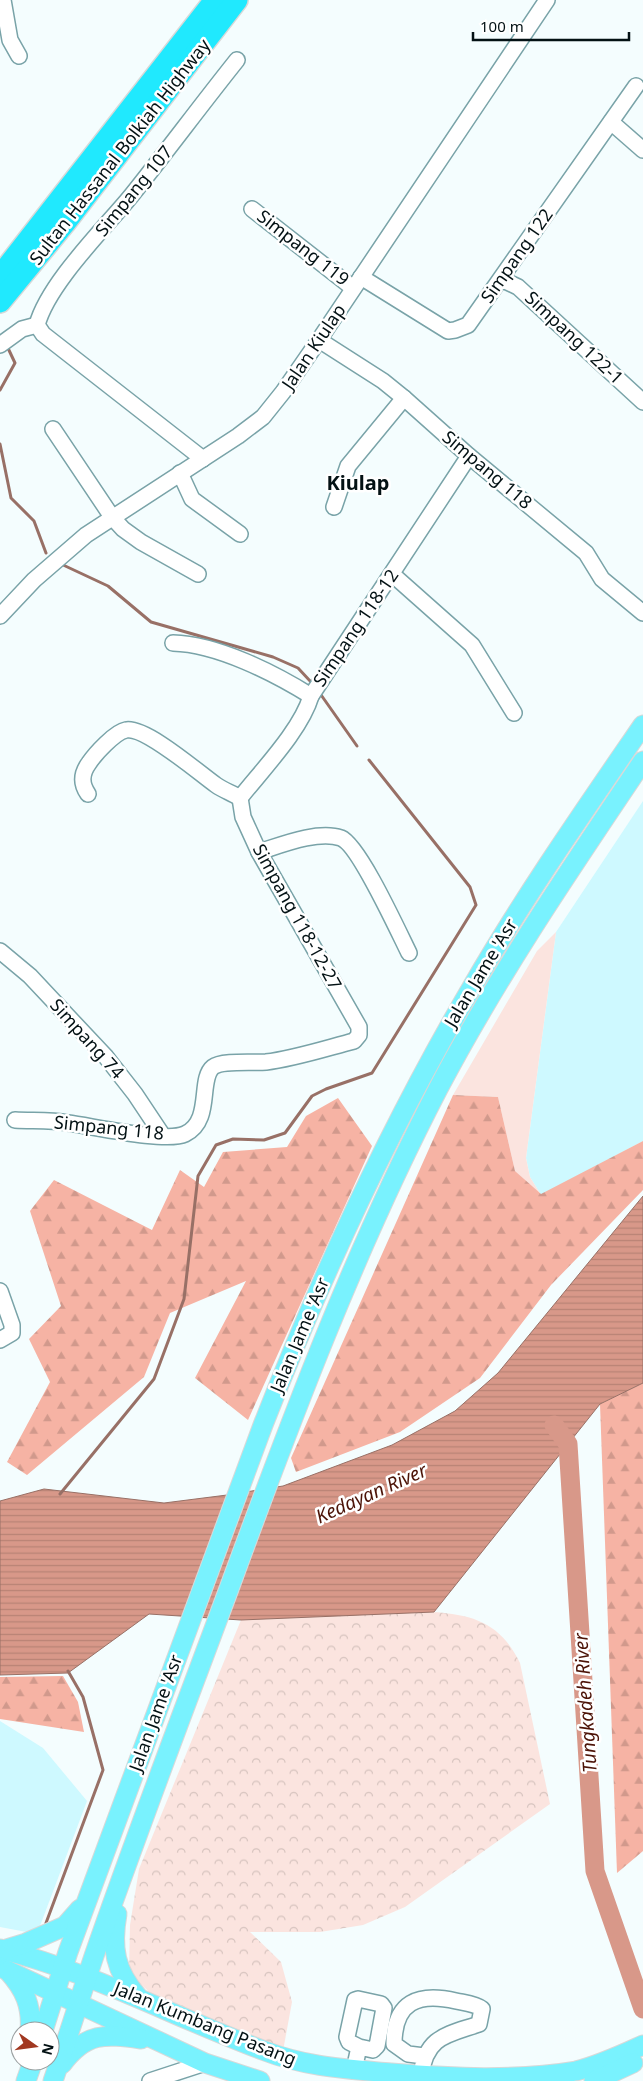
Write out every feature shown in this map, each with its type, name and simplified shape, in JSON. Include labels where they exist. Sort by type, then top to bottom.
[{"type":"highway","name":"Sultan Hassanal Bolkiah Highway","points":[[0,276],[215,0]]},
{"type":"highway","name":"Sultan Hassanal Bolkiah Highway","points":[[0,302],[59,230],[237,0]]},
{"type":"main road","name":"Jalan Jame 'Asr","points":[[46,2021],[86,1902],[263,1425],[295,1344],[330,1264],[373,1171],[420,1079],[471,987],[507,929],[643,725]]},
{"type":"main road","name":"Jalan Jame 'Asr","points":[[55,2076],[87,1978],[208,1644],[290,1423],[351,1273],[394,1179],[439,1088],[490,997],[525,939],[643,762]]},
{"type":"main road","points":[[619,797],[643,776]]},
{"type":"main road","points":[[101,1862],[125,1871],[114,1941],[118,1965],[123,1977],[141,2000]]},
{"type":"main road","points":[[31,2021],[28,2000],[2,1959],[26,1944],[65,1926],[86,1902]]},
{"type":"main road","name":"Jalan Kumbang Pasang","points":[[2,1959],[40,1960],[279,2056],[307,2064],[467,2080],[534,2076],[578,2070],[641,2052]]},
{"type":"main road","name":"Jalan Kumbang Pasang","points":[[2,1959],[79,2004],[205,2062],[260,2081]]},
{"type":"main road","points":[[55,2076],[69,2054],[92,2038],[107,2035],[160,2042]]},
{"type":"main road","name":"Jalan Kumbang Pasang","points":[[594,2081],[641,2052]]},
{"type":"main road","points":[[558,2081],[578,2070]]},
{"type":"street","points":[[3,0],[10,40],[18,56]]},
{"type":"street","name":"Jalan Kiulap","points":[[2,609],[61,555],[112,517],[251,427],[263,417],[319,340],[547,0]]},
{"type":"street","name":"Simpang 107","points":[[37,325],[45,303],[54,289],[132,194],[237,60]]},
{"type":"street","name":"Simpang 122","points":[[357,283],[448,330],[455,330],[468,325],[639,80]]},
{"type":"street","points":[[611,122],[643,150]]},
{"type":"street","name":"Simpang 119","points":[[252,209],[357,283]]},
{"type":"street","name":"Simpang 122-1","points":[[501,279],[518,287],[643,402]]},
{"type":"street","points":[[0,345],[22,329],[37,325],[42,334],[203,458]]},
{"type":"street","name":"Simpang 118","points":[[319,340],[384,381],[469,456],[586,553],[602,579],[643,613]]},
{"type":"street","points":[[334,507],[348,466],[404,398]]},
{"type":"street","points":[[53,429],[112,517],[123,529],[141,542],[198,574]]},
{"type":"street","name":"Simpang 118-12","points":[[240,798],[298,724],[311,696],[469,456]]},
{"type":"street","points":[[180,473],[192,498],[240,534]]},
{"type":"street","points":[[392,574],[472,644],[514,713]]},
{"type":"street","points":[[173,643],[186,644],[239,659],[283,678],[311,696]]},
{"type":"street","points":[[88,794],[83,787],[82,779],[85,768],[116,735],[126,730],[136,730],[150,737],[218,786],[240,798]]},
{"type":"street","name":"Simpang 118-12-27","points":[[240,798],[243,817],[259,852],[359,1027],[359,1035]]},
{"type":"street","points":[[259,852],[296,841],[326,836],[343,839],[352,848],[376,888],[409,953]]},
{"type":"street","name":"Simpang 74","points":[[0,952],[30,976],[106,1057],[164,1136]]},
{"type":"street","name":"Simpang 118","points":[[16,1120],[67,1122],[164,1136],[184,1134],[195,1126],[202,1110],[209,1073],[213,1067],[221,1064],[268,1062],[354,1042],[359,1035]]},
{"type":"street","points":[[0,1291],[12,1325],[12,1333],[0,1340]]},
{"type":"street","points":[[421,2075],[424,2056],[434,2043],[442,2036],[479,2024],[482,2009],[443,1998],[432,1998],[417,2001],[402,2009],[395,2027],[394,2044],[408,2054],[424,2056]]},
{"type":"street","points":[[354,2070],[359,2047]]},
{"type":"street","points":[[150,2081],[205,2062]]},
{"type":"shaded area","points":[[643,801],[643,1141],[541,1195],[530,1177],[526,1158],[556,932]]},
{"type":"shaded area","points":[[0,1721],[43,1748],[87,1801],[37,1934],[0,1927]]},
{"type":"green space","points":[[556,932],[526,1158],[530,1177],[541,1195],[515,1171],[498,1097],[453,1095],[537,951]]},
{"type":"green space","points":[[453,1095],[498,1097],[515,1171],[541,1194],[643,1141],[643,1190],[551,1285],[480,1378],[400,1432],[296,1472],[291,1458]]},
{"type":"green space","points":[[338,1098],[372,1146],[248,1420],[195,1378],[246,1281],[170,1313],[144,1377],[27,1475],[7,1462],[50,1382],[29,1339],[61,1306],[30,1211],[54,1180],[152,1230],[180,1170],[204,1187],[223,1152],[287,1147],[306,1116]]},
{"type":"green space","points":[[643,1383],[643,1851],[617,1873],[600,1404]]},
{"type":"green space","points":[[434,1612],[462,1616],[485,1624],[504,1639],[513,1650],[520,1663],[550,1804],[405,1907],[363,1925],[320,1932],[250,1932],[281,1962],[292,2002],[283,2051],[163,2005],[129,1973],[130,1925],[139,1869],[241,1620]]},
{"type":"green space","points":[[63,1676],[78,1702],[84,1732],[0,1719],[0,1677]]},
{"type":"water","name":"Kedayan River","points":[[643,1196],[643,1383],[600,1404],[434,1612],[241,1620],[149,1614],[68,1673],[0,1675],[0,1501],[44,1489],[164,1503],[227,1495],[283,1486],[392,1445],[455,1411],[498,1373]]},
{"type":"waterway","points":[[0,390],[15,363],[7,346]]},
{"type":"waterway","points":[[0,444],[11,498],[34,521],[46,553]]},
{"type":"waterway","points":[[61,564],[108,586],[151,622],[273,657],[298,668],[311,682]]},
{"type":"waterway","points":[[319,692],[357,746]]},
{"type":"waterway","points":[[60,1494],[154,1379],[184,1299],[198,1176],[216,1145],[233,1139],[264,1140],[285,1133],[312,1096],[326,1089],[372,1073],[476,905],[470,887],[369,760]]},
{"type":"waterway","name":"Tungkadeh River","points":[[554,1425],[568,1444],[595,1871],[643,2009]]},
{"type":"waterway","points":[[46,1923],[103,1770],[83,1697],[68,1671]]},
{"type":"district","name":"Kiulap","points":[[358,483]]}]
